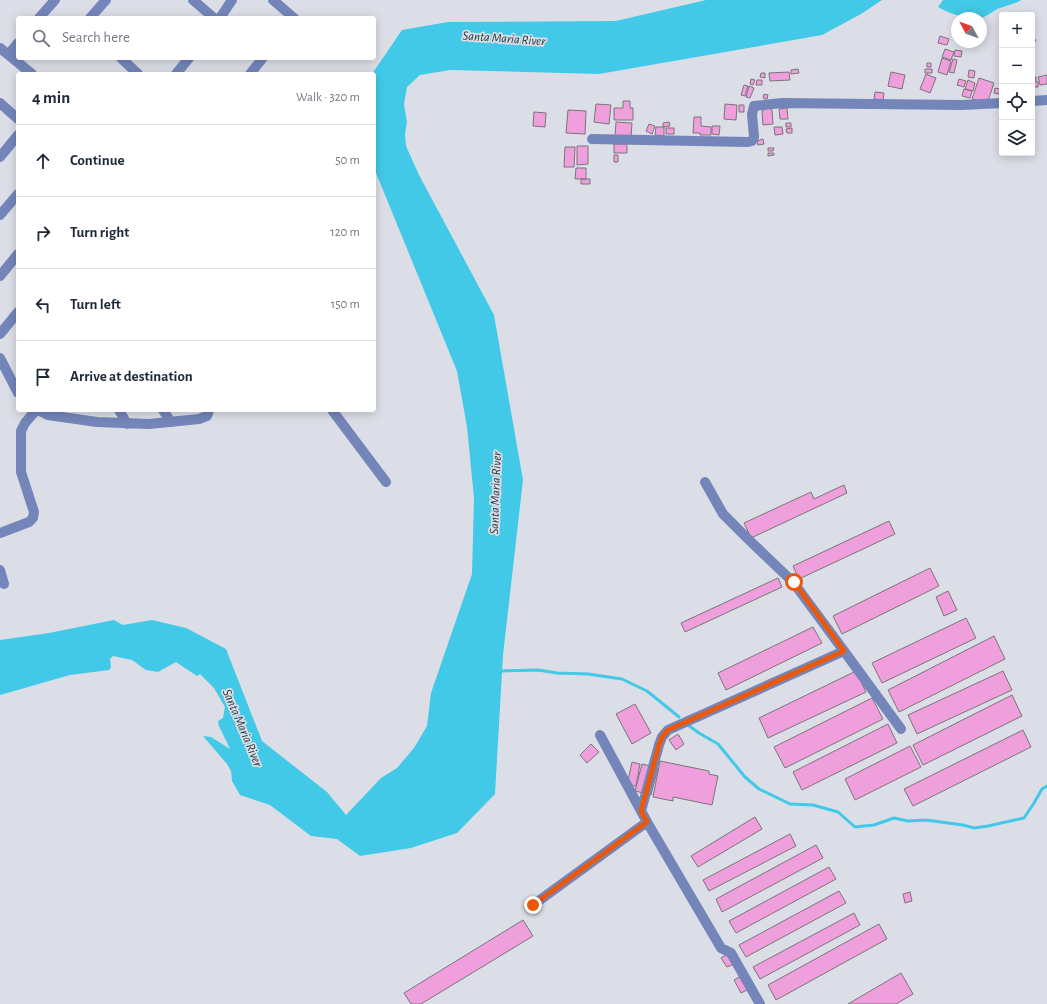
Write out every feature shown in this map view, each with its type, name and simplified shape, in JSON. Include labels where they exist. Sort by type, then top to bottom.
[{"type":"street","points":[[41,16],[55,0]]},
{"type":"street","points":[[92,16],[106,0]]},
{"type":"street","points":[[193,0],[212,16]]},
{"type":"street","points":[[221,16],[232,0]]},
{"type":"street","points":[[273,0],[292,16]]},
{"type":"street","points":[[9,54],[16,45]]},
{"type":"street","points":[[0,48],[30,72]]},
{"type":"street","points":[[123,60],[136,72]]},
{"type":"street","points":[[178,72],[186,60]]},
{"type":"street","points":[[252,72],[261,60]]},
{"type":"street","points":[[1035,101],[1047,100]]},
{"type":"street","points":[[592,139],[748,142],[752,141],[754,137],[752,114],[754,106],[782,102],[962,105],[999,103]]},
{"type":"street","points":[[0,103],[16,117]]},
{"type":"street","points":[[0,157],[16,137]]},
{"type":"street","points":[[0,215],[16,196]]},
{"type":"street","points":[[0,274],[16,256]]},
{"type":"street","points":[[0,334],[16,314]]},
{"type":"street","points":[[0,358],[15,376]]},
{"type":"street","points":[[0,533],[29,522],[33,518],[34,512],[21,472],[21,431],[33,412],[97,422],[149,424],[199,419],[207,416],[209,412]]},
{"type":"street","points":[[120,412],[127,424]]},
{"type":"street","points":[[164,412],[171,422]]},
{"type":"street","points":[[334,412],[386,482]]},
{"type":"street","points":[[705,482],[723,514],[748,540],[794,582],[901,729]]},
{"type":"street","points":[[0,570],[4,584]]},
{"type":"street","points":[[641,811],[659,745],[662,737],[668,730],[844,651]]},
{"type":"street","points":[[600,735],[647,822],[722,948],[731,954],[760,1004]]},
{"type":"street","points":[[533,905],[647,822]]},
{"type":"water","name":"Santa Maria River","points":[[706,0],[882,0],[861,14],[822,35],[599,74],[450,70],[420,75],[407,87],[404,104],[407,122],[405,134],[406,146],[419,175],[494,315],[523,480],[503,655],[495,794],[457,833],[411,848],[360,856],[337,839],[311,836],[270,805],[240,795],[232,781],[231,771],[227,764],[203,736],[211,737],[230,749],[218,721],[223,718],[225,707],[214,688],[200,674],[197,676],[176,662],[158,672],[146,670],[132,660],[113,656],[110,659],[111,667],[109,670],[70,675],[0,695],[0,640],[49,633],[114,620],[123,625],[152,620],[186,628],[226,649],[262,741],[327,792],[346,815],[381,778],[397,768],[414,748],[427,726],[431,693],[472,574],[474,498],[467,427],[457,371],[376,173],[376,72],[373,72],[402,30],[448,22],[616,21]]},
{"type":"water","points":[[943,0],[1021,0],[997,9],[987,15],[987,12],[951,12],[951,13],[938,7]]},
{"type":"building","points":[[940,36],[949,39],[947,45],[938,43]]},
{"type":"building","points":[[945,49],[954,52],[951,60],[942,57]]},
{"type":"building","points":[[955,50],[962,51],[961,57],[954,56]]},
{"type":"building","points":[[942,58],[951,61],[947,75],[938,72]]},
{"type":"building","points":[[953,59],[957,60],[954,73],[949,72]]},
{"type":"building","points":[[927,63],[931,63],[931,67],[927,67]]},
{"type":"building","points":[[798,69],[799,73],[791,74],[791,70]]},
{"type":"building","points":[[925,69],[932,69],[932,73],[925,73]]},
{"type":"building","points":[[969,70],[975,71],[974,78],[968,77]]},
{"type":"building","points":[[789,72],[790,80],[770,81],[769,73]]},
{"type":"building","points":[[891,72],[905,75],[902,89],[888,86]]},
{"type":"building","points":[[761,73],[765,73],[765,78],[760,77]]},
{"type":"building","points":[[926,74],[936,78],[930,93],[920,89]]},
{"type":"building","points":[[1047,75],[1047,84],[1040,85],[1038,77]]},
{"type":"building","points":[[1035,77],[1036,82],[1038,82],[1038,87],[1035,87]]},
{"type":"building","points":[[979,78],[994,83],[987,104],[972,99]]},
{"type":"building","points":[[751,79],[755,80],[753,85],[750,84]]},
{"type":"building","points":[[959,79],[966,81],[964,87],[957,85]]},
{"type":"building","points":[[757,80],[762,80],[762,85],[756,85]]},
{"type":"building","points":[[968,80],[975,83],[973,91],[965,89]]},
{"type":"building","points":[[744,85],[748,86],[745,96],[741,95]]},
{"type":"building","points":[[749,86],[754,88],[750,98],[746,97]]},
{"type":"building","points":[[995,88],[999,89],[999,94],[994,93]]},
{"type":"building","points":[[964,89],[972,91],[970,98],[962,96]]},
{"type":"building","points":[[875,92],[884,93],[883,100],[874,99]]},
{"type":"building","points":[[764,94],[768,95],[767,99],[763,98]]},
{"type":"building","points":[[623,101],[630,101],[630,108],[633,108],[633,120],[614,120],[614,108],[623,108]]},
{"type":"building","points":[[596,104],[611,105],[609,124],[594,122]]},
{"type":"building","points":[[725,104],[737,105],[736,120],[724,119]]},
{"type":"building","points":[[739,105],[744,105],[744,112],[739,112]]},
{"type":"building","points":[[764,108],[770,108],[772,110],[773,124],[763,125],[762,111]]},
{"type":"building","points":[[787,108],[788,119],[780,119],[779,109]]},
{"type":"building","points":[[568,110],[586,111],[585,134],[566,133]]},
{"type":"building","points":[[534,112],[546,113],[545,127],[533,126]]},
{"type":"building","points":[[694,117],[701,117],[701,126],[711,127],[711,135],[700,135],[700,133],[693,133]]},
{"type":"building","points":[[616,122],[632,123],[631,137],[615,136]]},
{"type":"building","points":[[669,122],[670,126],[663,127],[663,123]]},
{"type":"building","points":[[786,123],[791,123],[791,127],[786,127]]},
{"type":"building","points":[[649,124],[655,126],[652,134],[646,131]]},
{"type":"building","points":[[712,126],[720,126],[719,135],[712,134]]},
{"type":"building","points":[[656,127],[664,127],[664,136],[655,135]]},
{"type":"building","points":[[774,127],[782,127],[783,134],[775,135]]},
{"type":"building","points":[[666,128],[674,128],[674,134],[666,134]]},
{"type":"building","points":[[792,128],[792,133],[787,133],[786,129]]},
{"type":"building","points":[[763,139],[764,144],[758,145],[757,141]]},
{"type":"building","points":[[614,144],[627,144],[627,153],[614,153]]},
{"type":"building","points":[[577,146],[588,146],[588,164],[577,165]]},
{"type":"building","points":[[565,147],[575,147],[574,167],[564,167]]},
{"type":"building","points":[[768,148],[774,148],[773,151],[768,151]]},
{"type":"building","points":[[768,153],[774,153],[774,155],[768,156]]},
{"type":"building","points":[[614,155],[618,155],[618,162],[614,162]]},
{"type":"building","points":[[576,168],[586,168],[586,179],[575,179]]},
{"type":"building","points":[[581,179],[590,179],[590,184],[581,184]]},
{"type":"building","points":[[844,485],[847,493],[751,538],[744,523],[811,492],[814,499]]},
{"type":"building","points":[[889,521],[895,534],[799,579],[793,566]]},
{"type":"building","points":[[930,568],[939,586],[842,634],[833,616]]},
{"type":"building","points":[[778,578],[782,587],[685,632],[681,623]]},
{"type":"building","points":[[948,591],[957,610],[944,616],[936,597]]},
{"type":"building","points":[[966,618],[976,638],[882,683],[872,663]]},
{"type":"building","points":[[813,627],[822,643],[726,690],[718,673]]},
{"type":"building","points":[[994,636],[1005,659],[899,712],[888,690]]},
{"type":"building","points":[[856,671],[866,692],[768,738],[759,718]]},
{"type":"building","points":[[1003,671],[1012,690],[917,734],[908,715]]},
{"type":"building","points":[[1012,695],[1022,716],[923,765],[913,745]]},
{"type":"building","points":[[872,698],[883,719],[785,768],[774,747]]},
{"type":"building","points":[[635,704],[651,733],[632,744],[616,714]]},
{"type":"building","points":[[888,724],[897,743],[802,790],[793,772]]},
{"type":"building","points":[[1023,730],[1031,747],[913,806],[904,789]]},
{"type":"building","points":[[678,734],[684,744],[676,750],[669,740]]},
{"type":"building","points":[[591,744],[599,752],[587,763],[580,755]]},
{"type":"building","points":[[910,746],[921,767],[855,800],[845,779]]},
{"type":"building","points":[[660,761],[709,771],[709,774],[718,776],[712,805],[673,797],[673,801],[653,797]]},
{"type":"building","points":[[632,762],[640,764],[636,786],[627,785]]},
{"type":"building","points":[[642,764],[658,768],[651,795],[635,791]]},
{"type":"building","points":[[755,817],[762,829],[698,867],[691,856]]},
{"type":"building","points":[[790,834],[796,846],[709,891],[703,880]]},
{"type":"building","points":[[816,845],[823,858],[722,912],[716,899]]},
{"type":"building","points":[[829,867],[836,879],[736,933],[729,921]]},
{"type":"building","points":[[839,891],[846,903],[746,957],[739,945]]},
{"type":"building","points":[[910,892],[912,901],[905,903],[903,894]]},
{"type":"building","points":[[854,913],[860,925],[760,979],[753,967]]},
{"type":"building","points":[[523,920],[533,936],[421,1004],[411,1004],[404,993]]},
{"type":"building","points":[[879,924],[887,939],[776,1000],[768,985]]},
{"type":"building","points":[[728,954],[734,964],[727,967],[721,958]]},
{"type":"building","points":[[901,973],[913,994],[896,1004],[848,1004]]},
{"type":"building","points":[[741,976],[749,989],[741,993],[734,980]]},
{"type":"waterway","points":[[499,671],[538,670],[557,673],[588,674],[622,679],[647,691],[679,717]]},
{"type":"waterway","points":[[688,725],[718,744],[745,777],[759,789],[790,804],[813,805],[838,812],[855,827],[874,825],[894,818],[908,821],[926,820],[974,828],[988,826],[1024,818],[1042,789],[1047,786]]},
{"type":"route","points":[[533,905],[647,822],[641,811],[659,745],[662,737],[668,730],[844,651],[794,582]]}]
